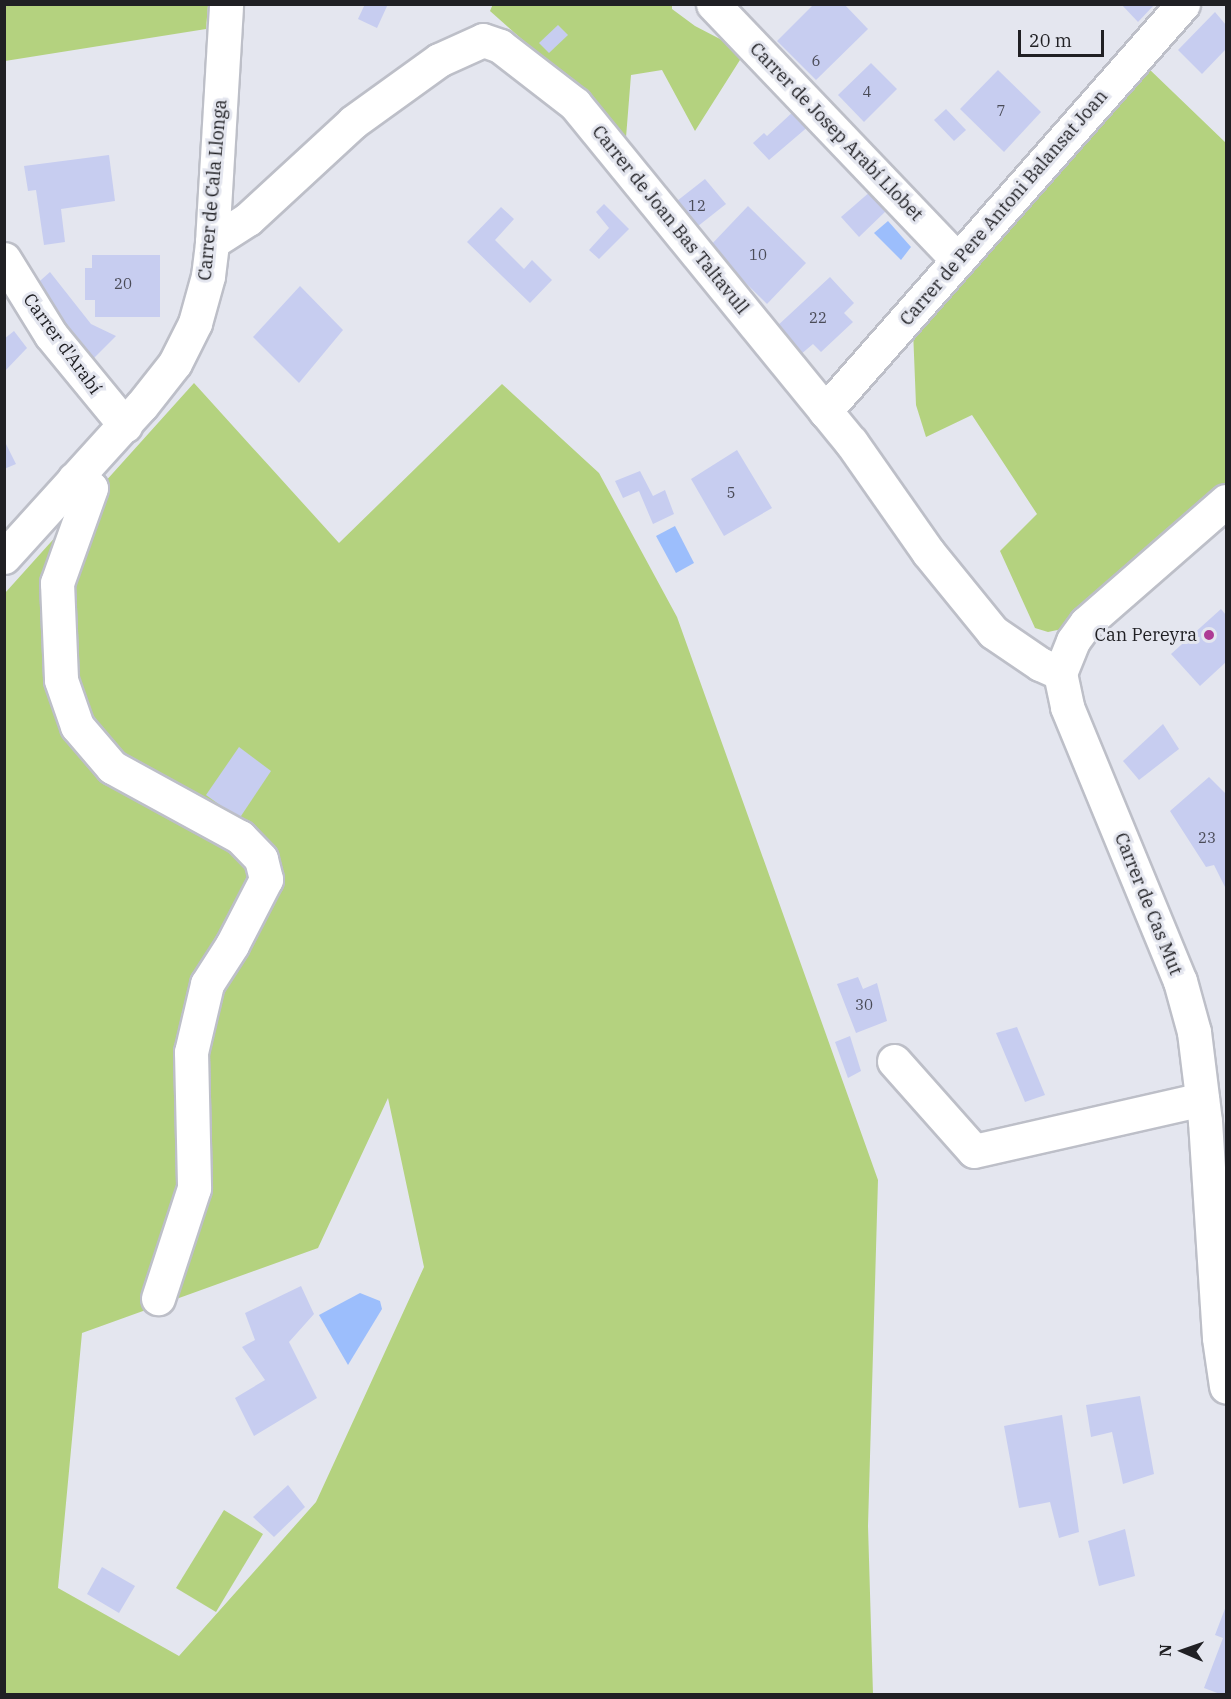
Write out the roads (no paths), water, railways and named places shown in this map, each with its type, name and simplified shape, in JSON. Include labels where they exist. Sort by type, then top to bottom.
[{"type":"street","name":"Carrer de Cala Llonga","points":[[4,557],[125,424],[175,363],[195,323],[208,276],[212,242],[226,4]]},
{"type":"street","name":"Carrer de Josep Arabí Llobet","points":[[713,4],[958,260]]},
{"type":"street","name":"Carrer de Pere Antoni Balansat Joan","points":[[825,411],[1184,4]]},
{"type":"street","name":"Carrer de Joan Bas Taltavull","points":[[212,242],[248,219],[353,122],[439,60],[483,40],[500,46],[575,104],[825,411],[928,552],[993,632],[1040,664],[1060,673]]},
{"type":"street","name":"Carrer d'Arabí","points":[[4,259],[51,335],[125,424]]},
{"type":"street","points":[[74,479],[91,488],[57,583],[61,680],[77,726],[112,767],[240,837],[261,859],[266,879],[232,945],[207,984],[191,1053],[194,1188],[158,1298]]},
{"type":"street","points":[[1060,673],[1073,641],[1086,623],[1227,501]]},
{"type":"street","name":"Carrer de Cas Mut","points":[[1060,673],[1067,707],[1180,981],[1194,1032],[1218,1218],[1219,1338],[1227,1386]]},
{"type":"street","points":[[894,1061],[974,1151],[1202,1099]]},
{"type":"water","points":[[888,221],[911,247],[901,260],[874,233]]},
{"type":"water","points":[[675,526],[694,563],[676,573],[656,536]]},
{"type":"water","points":[[360,1293],[380,1301],[382,1309],[348,1365],[319,1315]]},
{"type":"place","name":"Can Pereyra","points":[[1209,635]]}]
